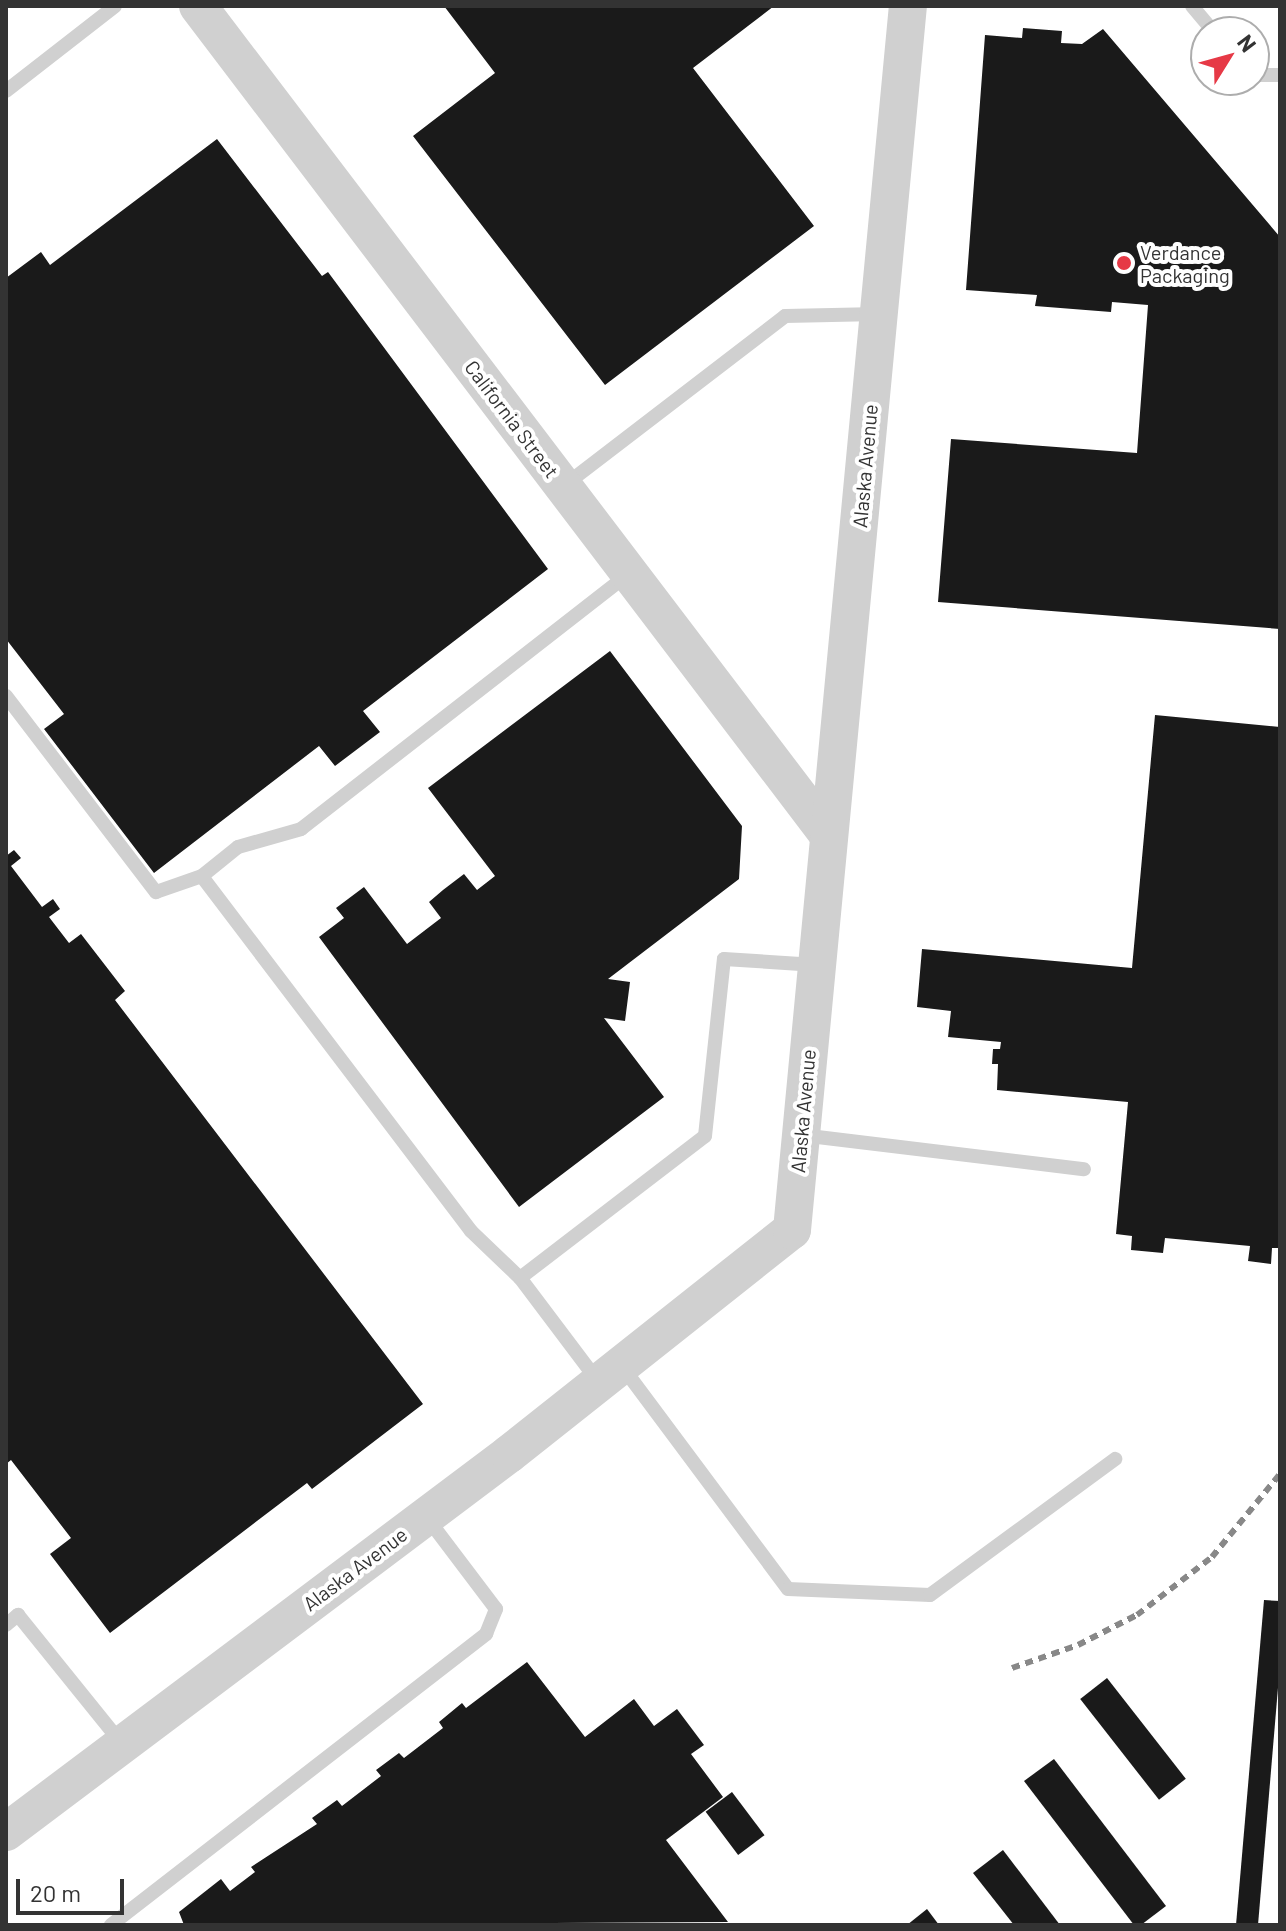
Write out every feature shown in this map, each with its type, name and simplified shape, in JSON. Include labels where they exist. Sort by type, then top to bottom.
[{"type":"street","name":"California Street","points":[[198,6],[826,832]]},
{"type":"street","name":"Alaska Avenue","points":[[6,1832],[426,1515],[792,1230],[826,832],[908,6]]},
{"type":"lane","points":[[6,91],[115,6]]},
{"type":"lane","points":[[564,486],[785,316],[879,314]]},
{"type":"lane","points":[[6,696],[156,892],[202,876],[238,847],[301,829],[630,573]]},
{"type":"lane","points":[[202,876],[471,1231],[610,1373],[788,1589],[930,1595],[1115,1459]]},
{"type":"lane","points":[[520,1278],[705,1136],[724,959],[817,965]]},
{"type":"lane","points":[[800,1135],[1084,1169]]},
{"type":"lane","points":[[111,1925],[486,1634],[496,1609],[426,1515]]},
{"type":"lane","points":[[6,1625],[18,1615],[123,1744]]},
{"type":"building","points":[[444,6],[774,6],[693,68],[814,226],[605,385],[413,136],[495,73]]},
{"type":"building","name":"Verdance Packaging","points":[[1023,28],[1062,31],[1061,43],[1082,44],[1103,29],[1280,237],[1280,629],[938,602],[951,439],[1137,453],[1148,305],[1112,302],[1111,312],[1035,306],[1037,295],[966,290],[985,35],[1022,38]]},
{"type":"building","points":[[217,139],[322,276],[328,272],[548,569],[363,711],[380,732],[335,766],[319,746],[154,873],[44,729],[64,714],[6,639],[6,278],[41,252],[50,265]]},
{"type":"building","points":[[610,651],[742,826],[739,879],[608,979],[630,982],[625,1021],[604,1018],[664,1097],[519,1207],[319,937],[344,918],[336,908],[364,887],[407,944],[441,918],[429,902],[443,890],[464,874],[477,890],[495,876],[428,788]]},
{"type":"building","points":[[1155,715],[1280,727],[1280,1248],[1272,1248],[1271,1264],[1248,1261],[1250,1246],[1165,1238],[1163,1253],[1131,1250],[1132,1236],[1116,1234],[1128,1102],[997,1090],[998,1064],[992,1064],[993,1049],[1000,1049],[1001,1042],[948,1037],[951,1011],[917,1007],[922,949],[1132,968]]},
{"type":"building","points":[[14,850],[21,858],[11,866],[42,907],[53,899],[60,909],[49,917],[69,943],[81,934],[125,991],[115,1000],[423,1404],[312,1489],[307,1483],[110,1633],[50,1554],[71,1538],[11,1460],[6,1464],[6,856]]},
{"type":"building","points":[[1264,1600],[1280,1601],[1280,1664],[1258,1925],[1236,1925]]},
{"type":"building","points":[[527,1662],[585,1737],[634,1699],[654,1726],[677,1709],[704,1745],[691,1754],[723,1797],[666,1840],[728,1922],[184,1925],[179,1912],[221,1879],[230,1891],[255,1872],[251,1867],[317,1824],[312,1818],[337,1800],[342,1806],[381,1776],[376,1770],[399,1753],[404,1758],[443,1728],[439,1722],[462,1703],[466,1708]]},
{"type":"building","points":[[1107,1678],[1186,1779],[1159,1800],[1080,1699]]},
{"type":"building","points":[[1054,1759],[1166,1906],[1141,1925],[1134,1925],[1024,1781]]},
{"type":"building","points":[[732,1792],[764,1835],[738,1855],[706,1812]]},
{"type":"building","points":[[1003,1850],[1060,1925],[1014,1925],[973,1873]]},
{"type":"building","points":[[927,1909],[939,1925],[907,1925]]},
{"type":"railway","points":[[1012,1668],[1078,1645],[1137,1615],[1212,1557],[1280,1474]]},
{"type":"place","name":"Verdance Packaging","points":[[1124,263]]}]
